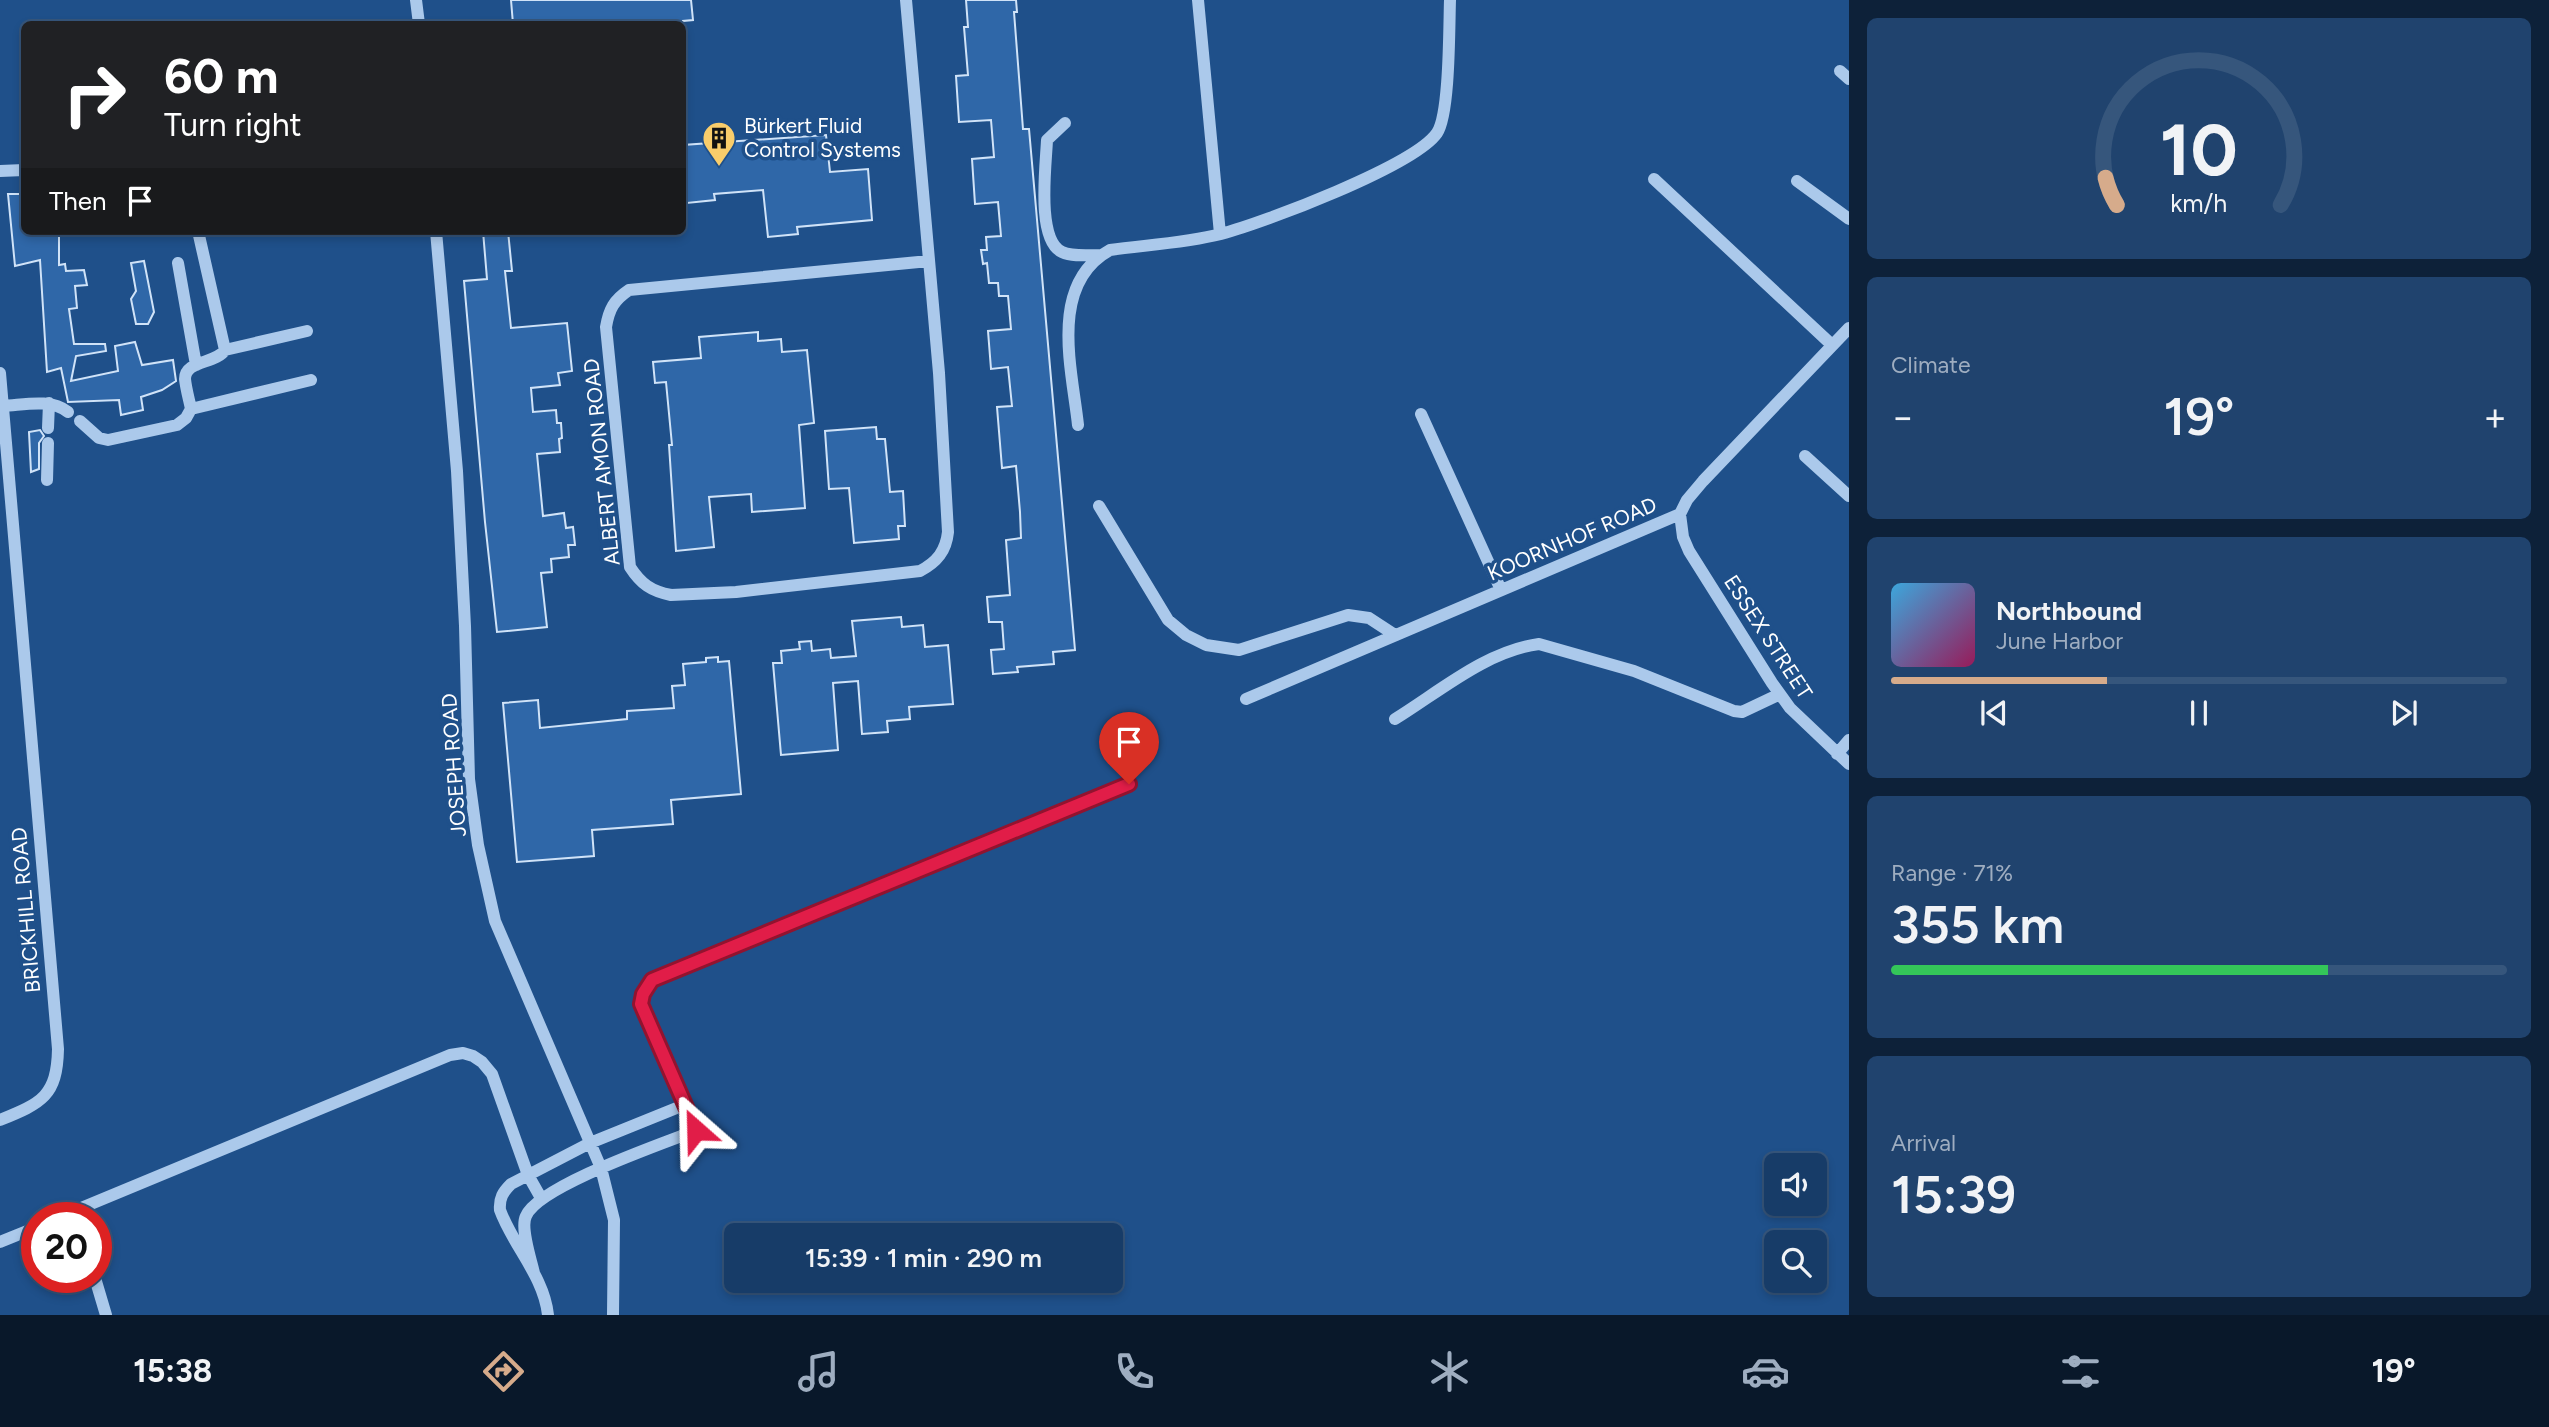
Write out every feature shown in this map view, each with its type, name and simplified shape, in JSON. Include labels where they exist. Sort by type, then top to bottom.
[{"type":"street","points":[[416,0],[419,21]]},
{"type":"street","name":"ALBERT AMON ROAD","points":[[906,0],[939,373],[947,545],[932,565],[920,571],[736,592],[671,595],[653,591],[638,580],[630,567],[606,327],[609,311],[617,298],[629,290],[929,261]]},
{"type":"street","points":[[1198,0],[1220,234]]},
{"type":"street","points":[[1078,425],[1068,315],[1078,282],[1085,270],[1110,250],[1220,234],[1319,200],[1409,154],[1437,132],[1444,108],[1450,0]]},
{"type":"street","points":[[1065,123],[1047,140],[1045,226],[1050,241],[1059,251],[1074,255],[1101,255]]},
{"type":"street","points":[[0,171],[21,170]]},
{"type":"street","points":[[1654,179],[1832,345]]},
{"type":"street","points":[[1797,181],[1849,219]]},
{"type":"street","points":[[199,235],[225,350]]},
{"type":"street","name":"JOSEPH ROAD","points":[[436,235],[457,471],[466,626],[469,779],[478,845],[495,921],[601,1168],[614,1220],[614,1315]]},
{"type":"street","points":[[178,263],[196,365]]},
{"type":"street","name":"KOORNHOF ROAD","points":[[1246,699],[1680,514],[1687,500],[1703,481],[1849,328]]},
{"type":"street","points":[[80,421],[99,438],[108,440],[177,425],[186,418],[191,409],[185,379],[190,368],[221,356],[225,350],[307,331]]},
{"type":"street","name":"BRICKHILL ROAD","points":[[0,373],[58,1049],[55,1080],[48,1091],[29,1108],[0,1120]]},
{"type":"street","points":[[191,409],[311,380]]},
{"type":"street","points":[[3,406],[49,403],[60,405],[68,412]]},
{"type":"street","points":[[48,428],[49,403]]},
{"type":"street","points":[[1421,414],[1501,590]]},
{"type":"street","points":[[47,480],[48,443]]},
{"type":"street","points":[[1805,456],[1849,496]]},
{"type":"street","points":[[1099,506],[1168,620],[1186,635],[1206,645],[1239,650],[1348,615],[1369,618],[1395,635]]},
{"type":"street","name":"ESSEX STREET","points":[[1680,514],[1683,537],[1689,551],[1780,694],[1804,723],[1849,764]]},
{"type":"street","points":[[1395,719],[1486,662],[1526,646],[1539,644],[1634,671],[1734,712],[1742,712],[1780,694]]},
{"type":"street","points":[[1837,754],[1849,740]]},
{"type":"street","points":[[534,1273],[523,1225],[526,1215],[541,1198],[601,1168],[696,1130],[641,1004],[643,994],[652,980],[1129,784]]},
{"type":"street","points":[[105,1202],[391,1078],[450,1055],[463,1053],[482,1062],[492,1074],[528,1175],[541,1198]]},
{"type":"street","points":[[548,1315],[545,1298],[534,1273],[505,1222],[499,1202],[503,1192],[511,1184],[590,1143],[684,1105]]},
{"type":"street","points":[[0,1242],[21,1233]]},
{"type":"street","points":[[99,1293],[106,1315]]},
{"type":"building","points":[[511,0],[691,0],[693,20],[683,21],[513,21]]},
{"type":"building","points":[[966,0],[1016,0],[1017,12],[1014,12],[1023,129],[1029,129],[1075,650],[1053,652],[1054,664],[1017,667],[1018,672],[993,674],[991,650],[1004,649],[1002,622],[989,622],[987,597],[1010,595],[1006,540],[1021,538],[1020,512],[1016,466],[1002,468],[997,407],[1012,406],[1008,367],[991,369],[988,331],[1011,329],[1008,296],[999,296],[998,283],[989,283],[987,263],[983,264],[981,250],[987,250],[986,237],[1001,236],[998,202],[975,204],[972,159],[994,157],[991,120],[959,122],[956,76],[968,75],[964,27],[968,27]]},
{"type":"building","points":[[826,135],[830,172],[868,169],[872,220],[797,227],[798,234],[768,237],[763,190],[714,194],[715,200],[687,203],[686,145]]},
{"type":"building","points":[[8,194],[21,194],[21,235],[59,235],[59,265],[65,264],[66,271],[84,270],[87,285],[75,286],[77,308],[69,309],[74,344],[105,344],[106,351],[76,356],[71,381],[118,371],[115,346],[135,342],[142,365],[173,360],[176,381],[162,390],[141,397],[143,410],[121,415],[119,400],[68,402],[61,368],[47,372],[40,260],[15,266]]},
{"type":"building","points":[[483,235],[508,235],[512,271],[505,271],[511,328],[567,323],[572,371],[558,373],[560,385],[531,388],[533,412],[556,410],[557,423],[561,423],[560,452],[537,454],[543,516],[564,513],[566,528],[573,527],[575,545],[568,545],[569,557],[551,559],[552,572],[541,573],[547,627],[497,632],[464,281],[487,279]]},
{"type":"building","points":[[144,261],[154,312],[148,324],[136,324],[131,299],[136,291],[131,263]]},
{"type":"building","points":[[758,332],[758,341],[781,339],[782,352],[807,350],[814,423],[799,425],[805,508],[752,512],[751,494],[709,497],[714,547],[676,551],[669,445],[672,445],[666,382],[655,383],[653,362],[701,358],[699,337]]},
{"type":"building","points":[[876,427],[877,439],[885,439],[890,492],[903,491],[905,526],[898,526],[899,539],[854,543],[849,488],[829,489],[825,431]]},
{"type":"building","points":[[40,430],[44,436],[39,443],[39,469],[31,472],[29,432]]},
{"type":"building","points":[[901,617],[902,627],[923,625],[925,647],[948,645],[953,704],[909,707],[910,719],[887,721],[888,732],[862,734],[858,681],[833,683],[838,750],[781,755],[773,663],[782,663],[781,651],[800,649],[799,642],[811,641],[812,651],[830,649],[831,658],[856,656],[852,621]]},
{"type":"building","points":[[718,657],[718,662],[729,661],[741,794],[671,800],[673,824],[592,830],[594,856],[517,862],[503,703],[538,700],[540,728],[627,719],[627,711],[674,708],[672,686],[685,685],[683,664],[706,662],[706,658]]},
{"type":"place","name":"Bürkert Fluid Control Systems","points":[[719,168]]},
{"type":"route","points":[[696,1130],[641,1004],[643,994],[652,980],[1129,784]]}]
